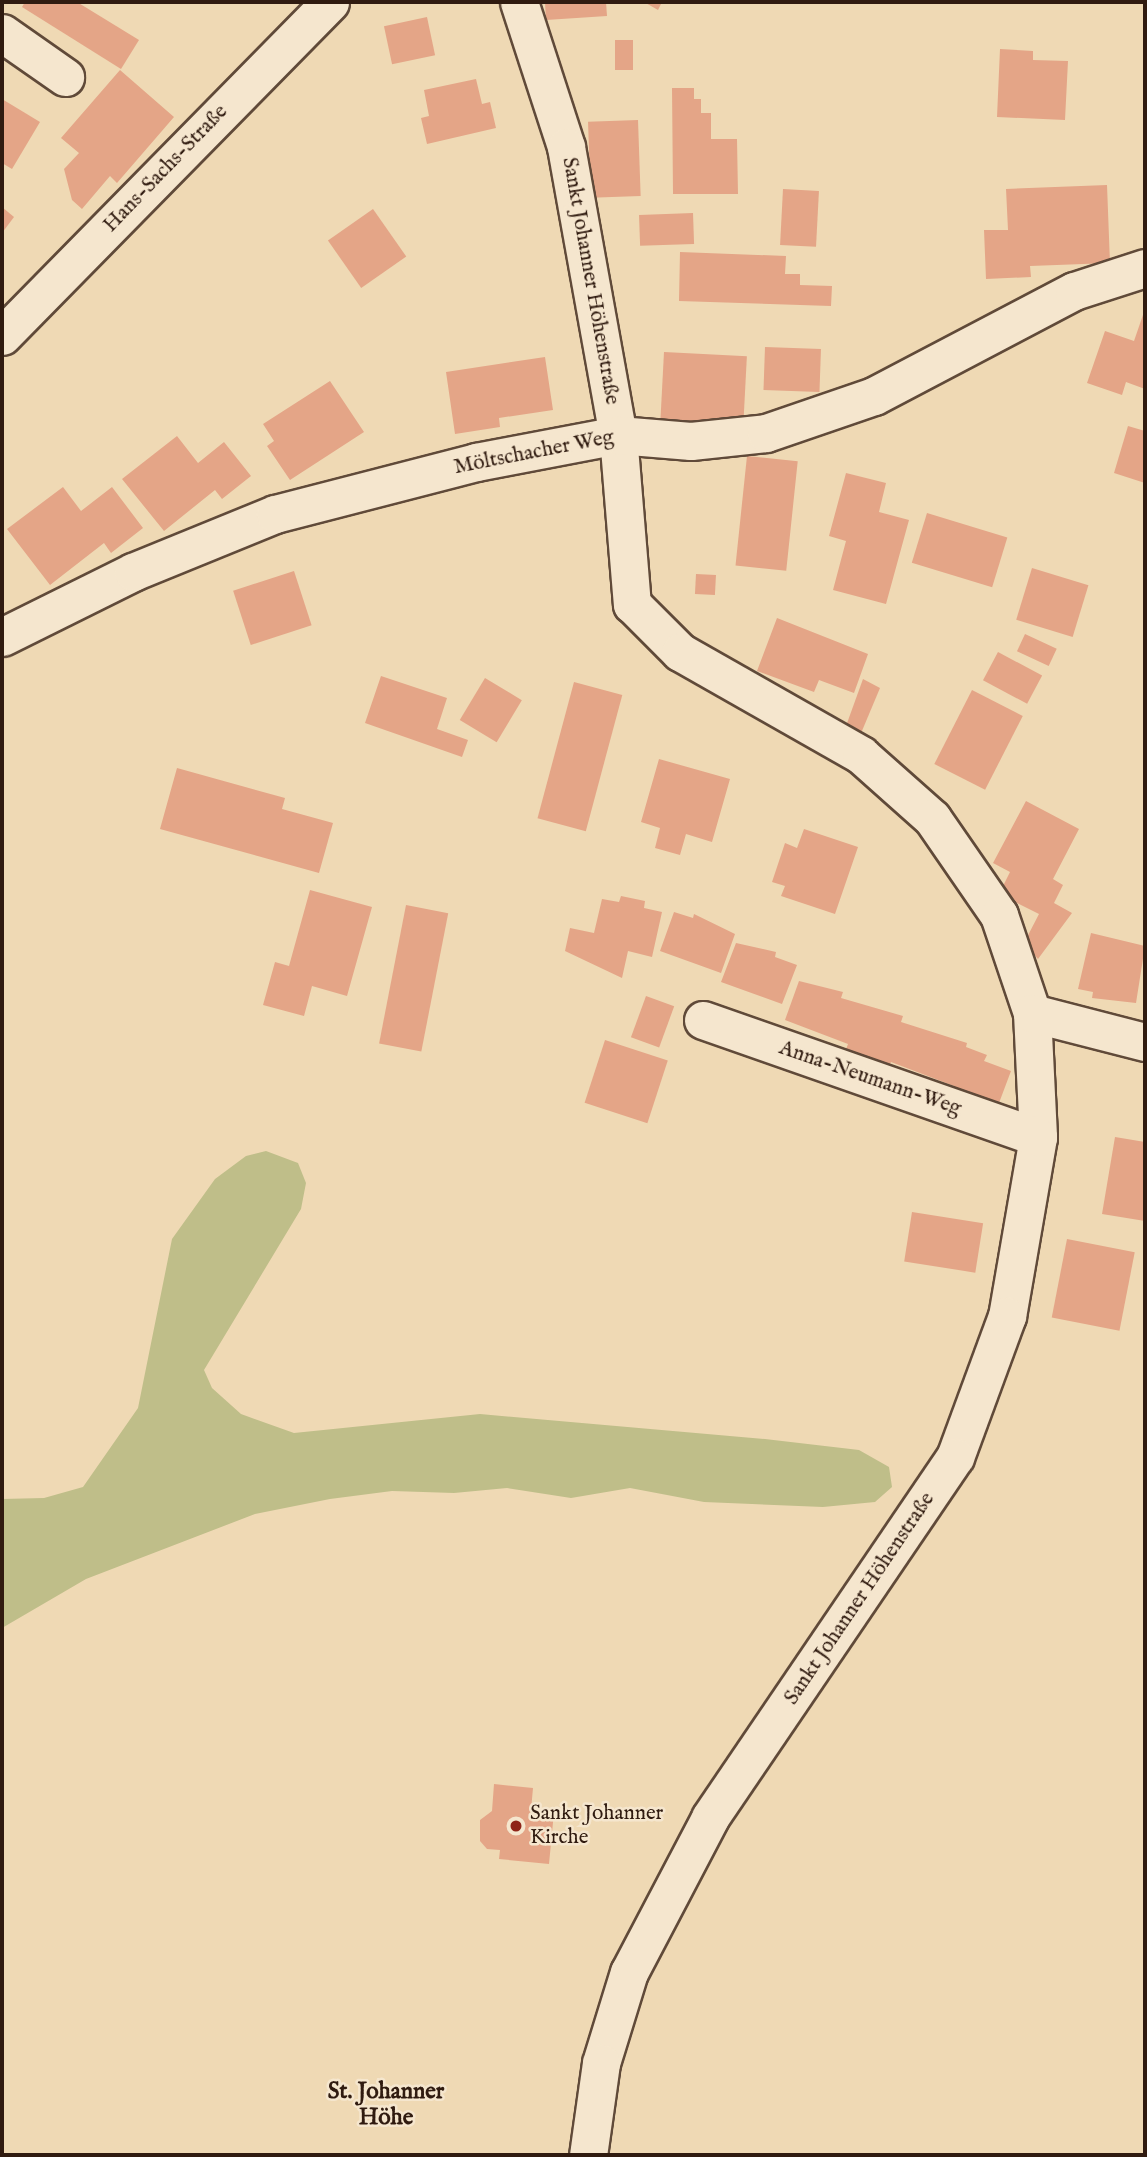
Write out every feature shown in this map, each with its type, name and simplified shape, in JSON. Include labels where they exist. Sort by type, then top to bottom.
[{"type":"street","name":"Hans-Sachs-Straße","points":[[2,336],[330,2]]},
{"type":"street","name":"Sankt Johanner Höhenstraße","points":[[519,2],[566,147],[618,435],[632,604],[680,652],[861,755],[932,818],[999,915],[1032,1013],[1038,1137],[1007,1316],[956,1457],[710,1818],[629,1972],[601,2063],[588,2155]]},
{"type":"street","points":[[2,33],[65,77]]},
{"type":"street","name":"Möltschacher Weg","points":[[2,637],[133,572],[275,514],[476,462],[618,435],[691,441],[766,433],[874,396],[1074,291],[1145,268]]},
{"type":"street","points":[[1032,1013],[1145,1042]]},
{"type":"street","name":"Anna-Neumann-Weg","points":[[703,1020],[1038,1137]]},
{"type":"shaded area","points":[[266,1151],[298,1163],[306,1183],[301,1209],[204,1370],[212,1388],[241,1414],[294,1433],[480,1414],[765,1439],[859,1450],[889,1467],[892,1487],[875,1502],[823,1507],[704,1502],[630,1488],[571,1498],[507,1488],[454,1493],[392,1491],[330,1499],[255,1514],[86,1579],[2,1628],[2,1499],[44,1498],[83,1487],[138,1408],[172,1239],[215,1179],[246,1156]]},
{"type":"building","points":[[25,2],[77,2],[139,40],[121,69],[22,7]]},
{"type":"building","points":[[545,2],[606,2],[607,16],[546,20]]},
{"type":"building","points":[[644,2],[662,2],[658,10]]},
{"type":"building","points":[[427,17],[435,55],[392,64],[384,26]]},
{"type":"building","points":[[615,40],[633,40],[633,70],[615,70]]},
{"type":"building","points":[[1000,49],[1033,51],[1033,60],[1068,61],[1065,120],[997,117]]},
{"type":"building","points":[[120,70],[174,117],[117,183],[110,176],[82,209],[72,200],[64,169],[79,153],[61,138]]},
{"type":"building","points":[[476,79],[482,104],[490,102],[496,128],[427,144],[421,118],[429,116],[424,90]]},
{"type":"building","points":[[672,88],[694,88],[694,99],[701,99],[701,113],[711,113],[711,139],[737,139],[738,194],[673,194]]},
{"type":"building","points":[[2,99],[40,122],[12,169],[2,163]]},
{"type":"building","points":[[638,120],[641,196],[591,198],[588,122]]},
{"type":"building","points":[[1107,185],[1110,263],[1030,266],[1031,277],[986,279],[984,230],[1008,230],[1006,189]]},
{"type":"building","points":[[783,189],[819,191],[816,247],[780,245]]},
{"type":"building","points":[[2,207],[14,217],[2,233]]},
{"type":"building","points":[[373,209],[406,257],[361,288],[328,241]]},
{"type":"building","points":[[693,213],[694,244],[640,246],[639,215]]},
{"type":"building","points":[[680,252],[786,256],[785,274],[800,274],[800,285],[832,286],[831,306],[679,301]]},
{"type":"building","points":[[1145,309],[1145,389],[1126,382],[1122,395],[1087,383],[1105,331],[1134,341]]},
{"type":"building","points":[[765,347],[821,349],[819,392],[763,390]]},
{"type":"building","points":[[664,352],[747,356],[743,425],[660,421]]},
{"type":"building","points":[[545,357],[553,410],[499,418],[500,427],[455,434],[446,372]]},
{"type":"building","points":[[330,381],[364,432],[290,480],[267,446],[274,441],[263,424]]},
{"type":"building","points":[[1128,426],[1145,431],[1145,483],[1114,473]]},
{"type":"building","points":[[177,436],[198,463],[224,442],[251,476],[222,499],[215,490],[164,531],[122,479]]},
{"type":"building","points":[[747,456],[798,461],[786,571],[736,565]]},
{"type":"building","points":[[846,473],[886,483],[879,512],[909,520],[886,604],[833,590],[846,541],[829,536]]},
{"type":"building","points":[[63,487],[81,511],[112,487],[143,528],[111,553],[104,543],[50,585],[7,529]]},
{"type":"building","points":[[927,513],[1007,538],[992,587],[912,563]]},
{"type":"building","points":[[1032,568],[1088,585],[1073,637],[1016,620]]},
{"type":"building","points":[[294,571],[312,625],[251,645],[233,591]]},
{"type":"building","points":[[696,574],[716,575],[715,595],[695,594]]},
{"type":"building","points":[[777,618],[868,654],[854,693],[819,680],[814,692],[757,671]]},
{"type":"building","points":[[1025,634],[1057,649],[1049,666],[1017,651]]},
{"type":"building","points":[[998,652],[1042,675],[1027,704],[983,680]]},
{"type":"building","points":[[381,676],[447,698],[437,729],[468,740],[462,757],[365,723]]},
{"type":"building","points":[[485,678],[522,700],[497,742],[460,720]]},
{"type":"building","points":[[863,679],[880,688],[859,738],[846,726]]},
{"type":"building","points":[[574,682],[622,695],[586,831],[538,818]]},
{"type":"building","points":[[972,690],[1023,716],[985,790],[934,764]]},
{"type":"building","points":[[659,759],[730,779],[712,842],[686,834],[680,855],[655,848],[660,828],[641,822]]},
{"type":"building","points":[[177,768],[285,798],[282,809],[333,823],[319,873],[160,829]]},
{"type":"building","points":[[1026,801],[1079,829],[1053,879],[1063,885],[1054,903],[1072,913],[1038,959],[1024,943],[1039,914],[999,894],[1010,872],[993,863]]},
{"type":"building","points":[[804,829],[858,847],[835,914],[781,896],[785,886],[772,882],[785,843],[797,848]]},
{"type":"building","points":[[310,890],[372,907],[347,996],[312,986],[304,1016],[263,1005],[275,962],[289,966]]},
{"type":"building","points":[[621,896],[645,901],[644,908],[662,912],[652,957],[628,951],[622,978],[565,951],[570,928],[594,933],[602,899],[619,902]]},
{"type":"building","points":[[406,905],[448,913],[421,1052],[379,1043]]},
{"type":"building","points":[[674,912],[693,918],[694,914],[735,934],[721,973],[660,951]]},
{"type":"building","points":[[1091,933],[1145,946],[1136,1003],[1092,998],[1093,992],[1078,989]]},
{"type":"building","points":[[736,943],[776,952],[775,957],[797,965],[782,1004],[721,982]]},
{"type":"building","points":[[799,981],[843,992],[841,998],[903,1016],[901,1022],[967,1043],[966,1047],[987,1055],[984,1061],[1011,1071],[996,1111],[951,1094],[954,1086],[891,1062],[888,1068],[845,1052],[848,1044],[785,1020]]},
{"type":"building","points":[[646,996],[674,1006],[659,1048],[631,1037]]},
{"type":"building","points":[[605,1040],[668,1060],[647,1123],[585,1103]]},
{"type":"building","points":[[1115,1137],[1145,1142],[1145,1221],[1102,1214]]},
{"type":"building","points":[[912,1212],[983,1223],[975,1273],[904,1261]]},
{"type":"building","points":[[1067,1239],[1135,1252],[1119,1331],[1052,1318]]},
{"type":"building","name":"Sankt Johanner Kirche","points":[[494,1784],[533,1788],[531,1810],[554,1812],[549,1864],[499,1859],[500,1850],[487,1849],[480,1841],[480,1820],[492,1811]]},
{"type":"place","name":"Sankt Johanner Kirche","points":[[516,1826]]},
{"type":"district","name":"St. Johanner Höhe","points":[[386,2105]]}]
